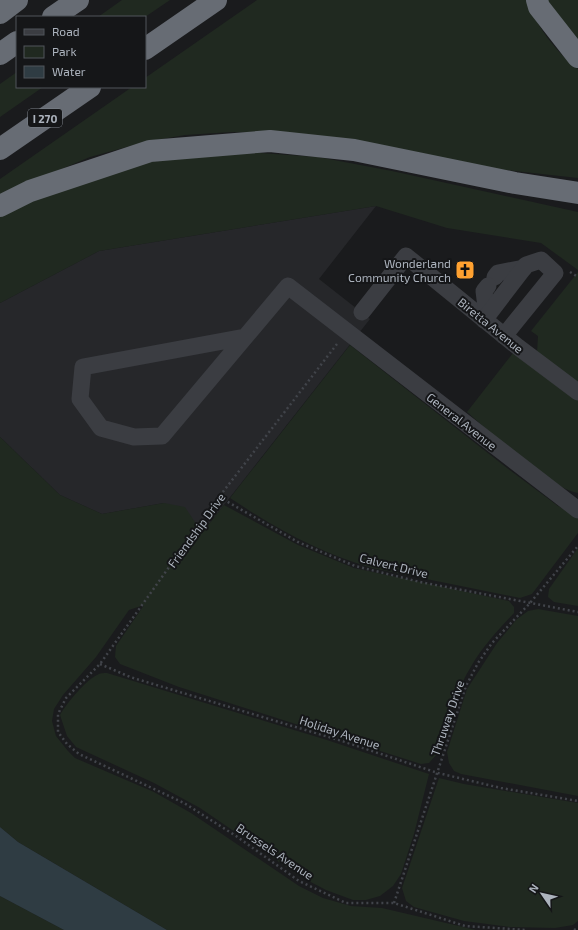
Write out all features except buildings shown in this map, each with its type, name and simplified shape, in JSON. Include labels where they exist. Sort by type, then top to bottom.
[{"type":"highway","points":[[0,13],[18,0]]},
{"type":"highway","points":[[54,16],[78,0]]},
{"type":"highway","points":[[146,48],[216,0]]},
{"type":"highway","points":[[537,0],[539,7],[578,57]]},
{"type":"highway","points":[[0,54],[16,43]]},
{"type":"highway","name":"I 270","points":[[0,149],[89,88]]},
{"type":"highway","points":[[0,206],[30,191],[150,150],[270,141],[354,150],[515,183],[578,192]]},
{"type":"street","name":"Biretta Avenue","points":[[362,312],[406,256],[486,317],[504,336],[578,392]]},
{"type":"street","points":[[486,317],[526,265],[541,260],[555,273],[504,336]]},
{"type":"street","points":[[486,317],[484,291],[498,273],[524,268]]},
{"type":"street","name":"General Avenue","points":[[245,337],[288,286],[578,510]]},
{"type":"street","points":[[245,337],[162,436],[134,437],[101,428],[80,399],[84,367],[245,337]]},
{"type":"path","name":"Friendship Drive","points":[[58,732],[58,714],[66,698],[100,664],[219,497],[346,332]]},
{"type":"path","name":"Calvert Drive","points":[[219,497],[298,542],[355,566],[420,582],[578,612]]},
{"type":"path","name":"Thruway Drive","points":[[394,903],[466,686],[492,643],[530,603],[578,546]]},
{"type":"path","name":"Holiday Avenue","points":[[100,664],[130,677],[342,741],[438,773],[501,788],[578,801]]},
{"type":"path","name":"Brussels Avenue","points":[[58,732],[67,744],[79,754],[184,803],[236,836],[299,881],[346,903],[394,903],[465,926],[526,930]]},
{"type":"path","points":[[574,930],[578,928]]},
{"type":"shaded area","points":[[376,206],[319,279],[370,319],[202,533],[164,503],[102,514],[60,495],[0,437],[0,303],[99,251]]},
{"type":"green space","points":[[122,0],[170,0],[146,16],[99,16]]},
{"type":"green space","points":[[257,0],[527,0],[541,29],[562,55],[578,69],[578,178],[478,167],[290,134],[232,132],[185,135],[145,142],[90,157],[0,195],[0,179],[131,88],[146,88],[146,77]]},
{"type":"green space","points":[[546,0],[578,0],[578,44]]},
{"type":"green space","points":[[16,73],[16,88],[42,88],[0,117],[0,84]]},
{"type":"green space","points":[[260,153],[318,157],[392,171],[578,212],[578,270],[541,243],[447,228],[376,206],[99,251],[0,303],[0,217],[67,186],[114,170],[138,164],[187,156]]},
{"type":"green space","points":[[578,272],[578,387],[537,353],[538,336],[531,331]]},
{"type":"green space","points":[[350,345],[507,468],[558,506],[575,514],[578,519],[578,533],[532,594],[520,598],[372,568],[353,562],[298,539],[230,498]]},
{"type":"green space","points":[[513,353],[578,400],[578,493],[566,489],[536,471],[467,412]]},
{"type":"green space","points":[[0,437],[60,495],[102,514],[164,503],[185,507],[202,533],[224,505],[298,545],[354,568],[509,601],[514,607],[514,613],[486,644],[466,675],[452,708],[437,754],[429,763],[421,764],[179,687],[120,664],[115,657],[116,646],[144,605],[129,610],[96,657],[63,695],[54,709],[52,721],[56,736],[75,758],[154,792],[191,813],[299,886],[323,898],[351,906],[382,908],[476,930],[167,930],[18,842],[0,827]]},
{"type":"green space","points":[[578,548],[578,606],[554,602],[548,597],[549,589]]},
{"type":"green space","points":[[538,609],[578,616],[578,796],[461,774],[454,771],[449,763],[447,752],[467,689],[497,643],[517,619],[528,611]]},
{"type":"green space","points":[[107,673],[327,740],[429,774],[414,834],[401,874],[393,886],[380,896],[366,900],[353,900],[326,890],[301,877],[200,808],[154,783],[76,747],[67,736],[60,715],[71,699],[87,682],[98,674]]},
{"type":"green space","points":[[439,778],[464,784],[578,803],[578,921],[573,925],[555,928],[510,927],[464,921],[414,907],[406,901],[402,888]]},
{"type":"green space","points":[[0,896],[64,930],[0,930]]},
{"type":"water","points":[[0,827],[18,842],[167,930],[64,930],[0,896]]},
{"type":"place","name":"Wonderland Community Church","points":[[465,270]]}]
